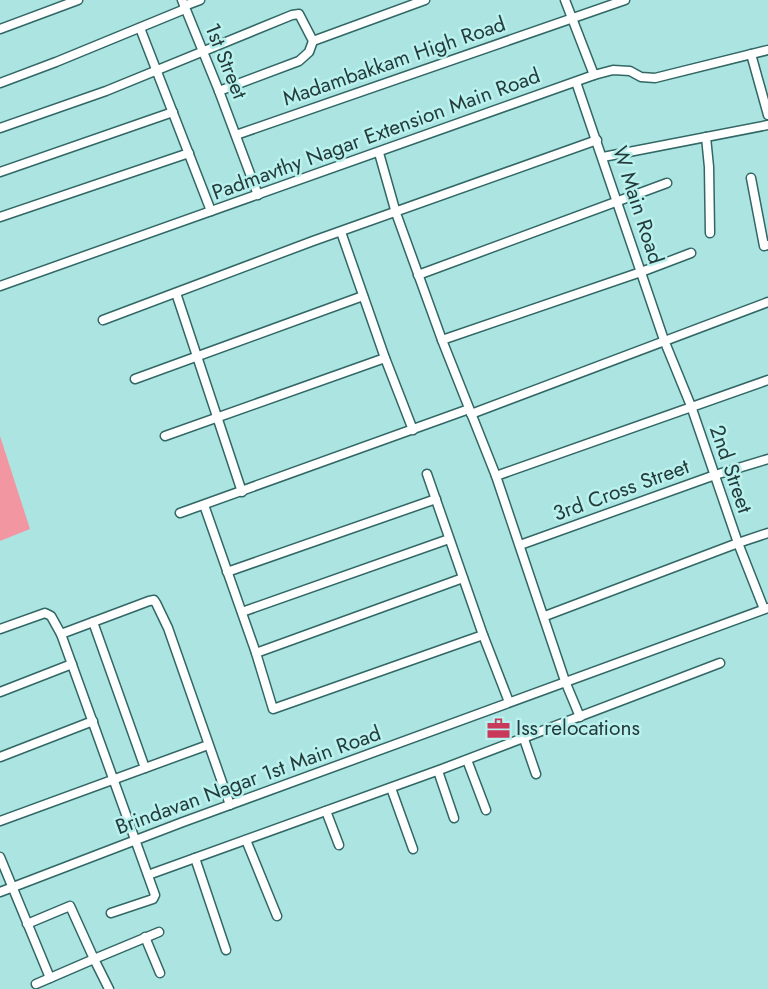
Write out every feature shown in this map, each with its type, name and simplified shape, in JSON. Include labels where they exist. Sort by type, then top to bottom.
[{"type":"street","points":[[0,29],[78,0]]},
{"type":"street","points":[[0,82],[140,28],[184,5],[200,0]]},
{"type":"street","points":[[313,41],[424,0]]},
{"type":"street","points":[[565,0],[594,75]]},
{"type":"street","name":"Madambakkam High Road","points":[[236,135],[625,0]]},
{"type":"street","name":"1st Street","points":[[184,5],[236,135]]},
{"type":"street","points":[[0,128],[106,91],[202,50],[299,14],[313,41],[309,52],[299,61],[219,91]]},
{"type":"street","points":[[140,28],[211,212]]},
{"type":"street","name":"Padmavthy Nagar Extension Main Road","points":[[0,286],[594,75],[613,70],[630,71],[641,77],[655,78],[768,50]]},
{"type":"street","points":[[751,54],[768,115]]},
{"type":"street","name":"W Main Road","points":[[576,82],[664,340]]},
{"type":"street","points":[[0,172],[173,112]]},
{"type":"street","points":[[603,157],[768,125]]},
{"type":"street","points":[[236,135],[258,195]]},
{"type":"street","points":[[706,137],[710,167],[710,233]]},
{"type":"street","points":[[103,320],[597,140]]},
{"type":"street","points":[[0,218],[189,153]]},
{"type":"street","points":[[379,153],[396,213],[418,275],[496,476],[565,681],[580,717]]},
{"type":"street","points":[[751,178],[768,256]]},
{"type":"street","points":[[418,275],[667,183]]},
{"type":"street","points":[[341,232],[413,430]]},
{"type":"street","points":[[442,340],[641,272],[691,252]]},
{"type":"street","points":[[176,293],[242,492]]},
{"type":"street","points":[[135,379],[363,296]]},
{"type":"street","points":[[180,513],[470,411],[768,302]]},
{"type":"street","name":"2nd Street","points":[[664,340],[691,406],[738,543],[766,609]]},
{"type":"street","points":[[165,435],[385,358]]},
{"type":"street","points":[[496,476],[768,380]]},
{"type":"street","name":"3rd Cross Street","points":[[520,545],[715,475],[768,459]]},
{"type":"street","points":[[427,474],[509,702]]},
{"type":"street","points":[[227,572],[436,499]]},
{"type":"street","points":[[204,505],[256,653],[273,709],[483,635]]},
{"type":"street","points":[[545,616],[768,533]]},
{"type":"street","points":[[242,612],[449,539]]},
{"type":"street","points":[[256,653],[463,578]]},
{"type":"street","points":[[61,634],[154,600],[168,628],[230,805]]},
{"type":"street","name":"Brindavan Nagar 1st Main Road","points":[[0,892],[565,681],[766,609]]},
{"type":"street","points":[[0,629],[45,613],[51,616],[61,634],[154,891],[153,898],[111,913]]},
{"type":"street","points":[[93,622],[145,768]]},
{"type":"street","points":[[148,875],[438,771],[720,663]]},
{"type":"street","points":[[0,692],[72,664]]},
{"type":"street","points":[[0,757],[93,721]]},
{"type":"street","points":[[524,738],[536,774]]},
{"type":"street","points":[[0,821],[208,745]]},
{"type":"street","points":[[467,760],[486,810]]},
{"type":"street","points":[[438,771],[454,818]]},
{"type":"street","points":[[391,788],[413,849]]},
{"type":"street","points":[[326,811],[339,845]]},
{"type":"street","points":[[246,840],[277,916]]},
{"type":"street","points":[[0,857],[27,924],[44,983],[159,932]]},
{"type":"street","points":[[195,858],[226,950]]},
{"type":"street","points":[[27,924],[70,906],[109,989]]},
{"type":"street","points":[[145,937],[160,973]]},
{"type":"shaded area","points":[[0,436],[30,529],[0,541]]},
{"type":"place","name":"Iss relocations","points":[[498,728]]}]
